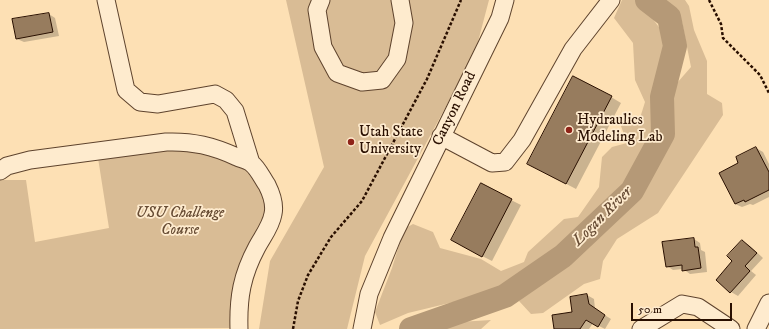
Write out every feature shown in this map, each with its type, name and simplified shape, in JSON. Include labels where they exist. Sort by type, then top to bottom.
[{"type":"street","points":[[106,0],[126,90],[140,102],[158,104],[215,94],[226,100],[235,111],[251,163],[269,189],[273,200],[274,212],[271,222],[245,274],[240,297],[239,329]]},
{"type":"street","points":[[321,0],[317,10],[322,47],[338,73],[362,82],[382,80],[397,59],[404,22],[400,0]]},
{"type":"street","name":"Canyon Road","points":[[362,329],[369,294],[392,238],[500,18],[504,0]]},
{"type":"street","points":[[441,136],[492,163],[505,162],[522,140],[573,49],[611,0]]},
{"type":"street","points":[[0,171],[8,166],[30,160],[172,141],[184,141],[216,148],[251,163]]},
{"type":"street","points":[[756,329],[769,303]]},
{"type":"street","points":[[640,329],[682,304],[698,307],[731,329]]},
{"type":"path","points":[[293,329],[298,300],[308,274],[331,237],[362,202],[427,79],[461,0]]},
{"type":"path","points":[[709,0],[721,24],[723,38],[760,75],[769,93]]},
{"type":"green space","points":[[286,0],[489,0],[475,53],[365,256],[347,329],[259,329],[270,261],[324,167]]},
{"type":"green space","points":[[622,0],[635,0],[644,7],[664,34],[669,54],[655,111],[658,119],[669,116],[677,83],[691,67],[682,22],[665,0],[685,0],[689,6],[694,30],[707,61],[707,94],[722,103],[723,115],[658,213],[617,239],[603,261],[600,279],[584,284],[543,313],[531,314],[519,301],[542,277],[512,288],[408,313],[380,325],[375,312],[392,268],[404,229],[413,224],[433,232],[440,248],[481,259],[501,271],[524,262],[528,252],[564,219],[578,217],[599,187],[602,157],[612,147],[627,143],[621,126],[627,120],[640,118],[645,102],[635,80],[633,43],[614,18]]},
{"type":"green space","name":"USU Challenge Course","points":[[174,149],[210,153],[244,168],[260,186],[266,200],[264,221],[247,249],[233,284],[231,328],[0,329],[0,180],[26,180],[35,242],[109,228],[98,158]]},
{"type":"green space","points":[[491,320],[481,329],[446,329],[459,322]]},
{"type":"building","points":[[49,13],[53,32],[16,39],[12,19]]},
{"type":"building","name":"Hydraulics Modeling Lab","points":[[573,76],[612,96],[566,184],[527,164]]},
{"type":"building","points":[[756,147],[769,172],[769,190],[745,202],[744,200],[735,204],[719,173],[738,163],[736,157]]},
{"type":"building","points":[[481,183],[512,199],[482,257],[451,240]]},
{"type":"building","points":[[694,238],[695,247],[698,247],[701,268],[682,271],[682,265],[666,267],[662,242]]},
{"type":"building","points":[[742,240],[757,253],[745,266],[750,271],[730,293],[716,280],[732,261],[727,256]]},
{"type":"building","points":[[587,294],[589,304],[605,315],[598,327],[586,320],[580,329],[554,329],[552,315],[572,312],[570,297]]},
{"type":"waterway","name":"Logan River","points":[[411,329],[505,296],[563,256],[632,191],[663,134],[662,97],[675,46],[669,17],[647,0]]},
{"type":"place","name":"Hydraulics Modeling Lab","points":[[569,130]]},
{"type":"place","name":"Utah State University","points":[[351,142]]}]
